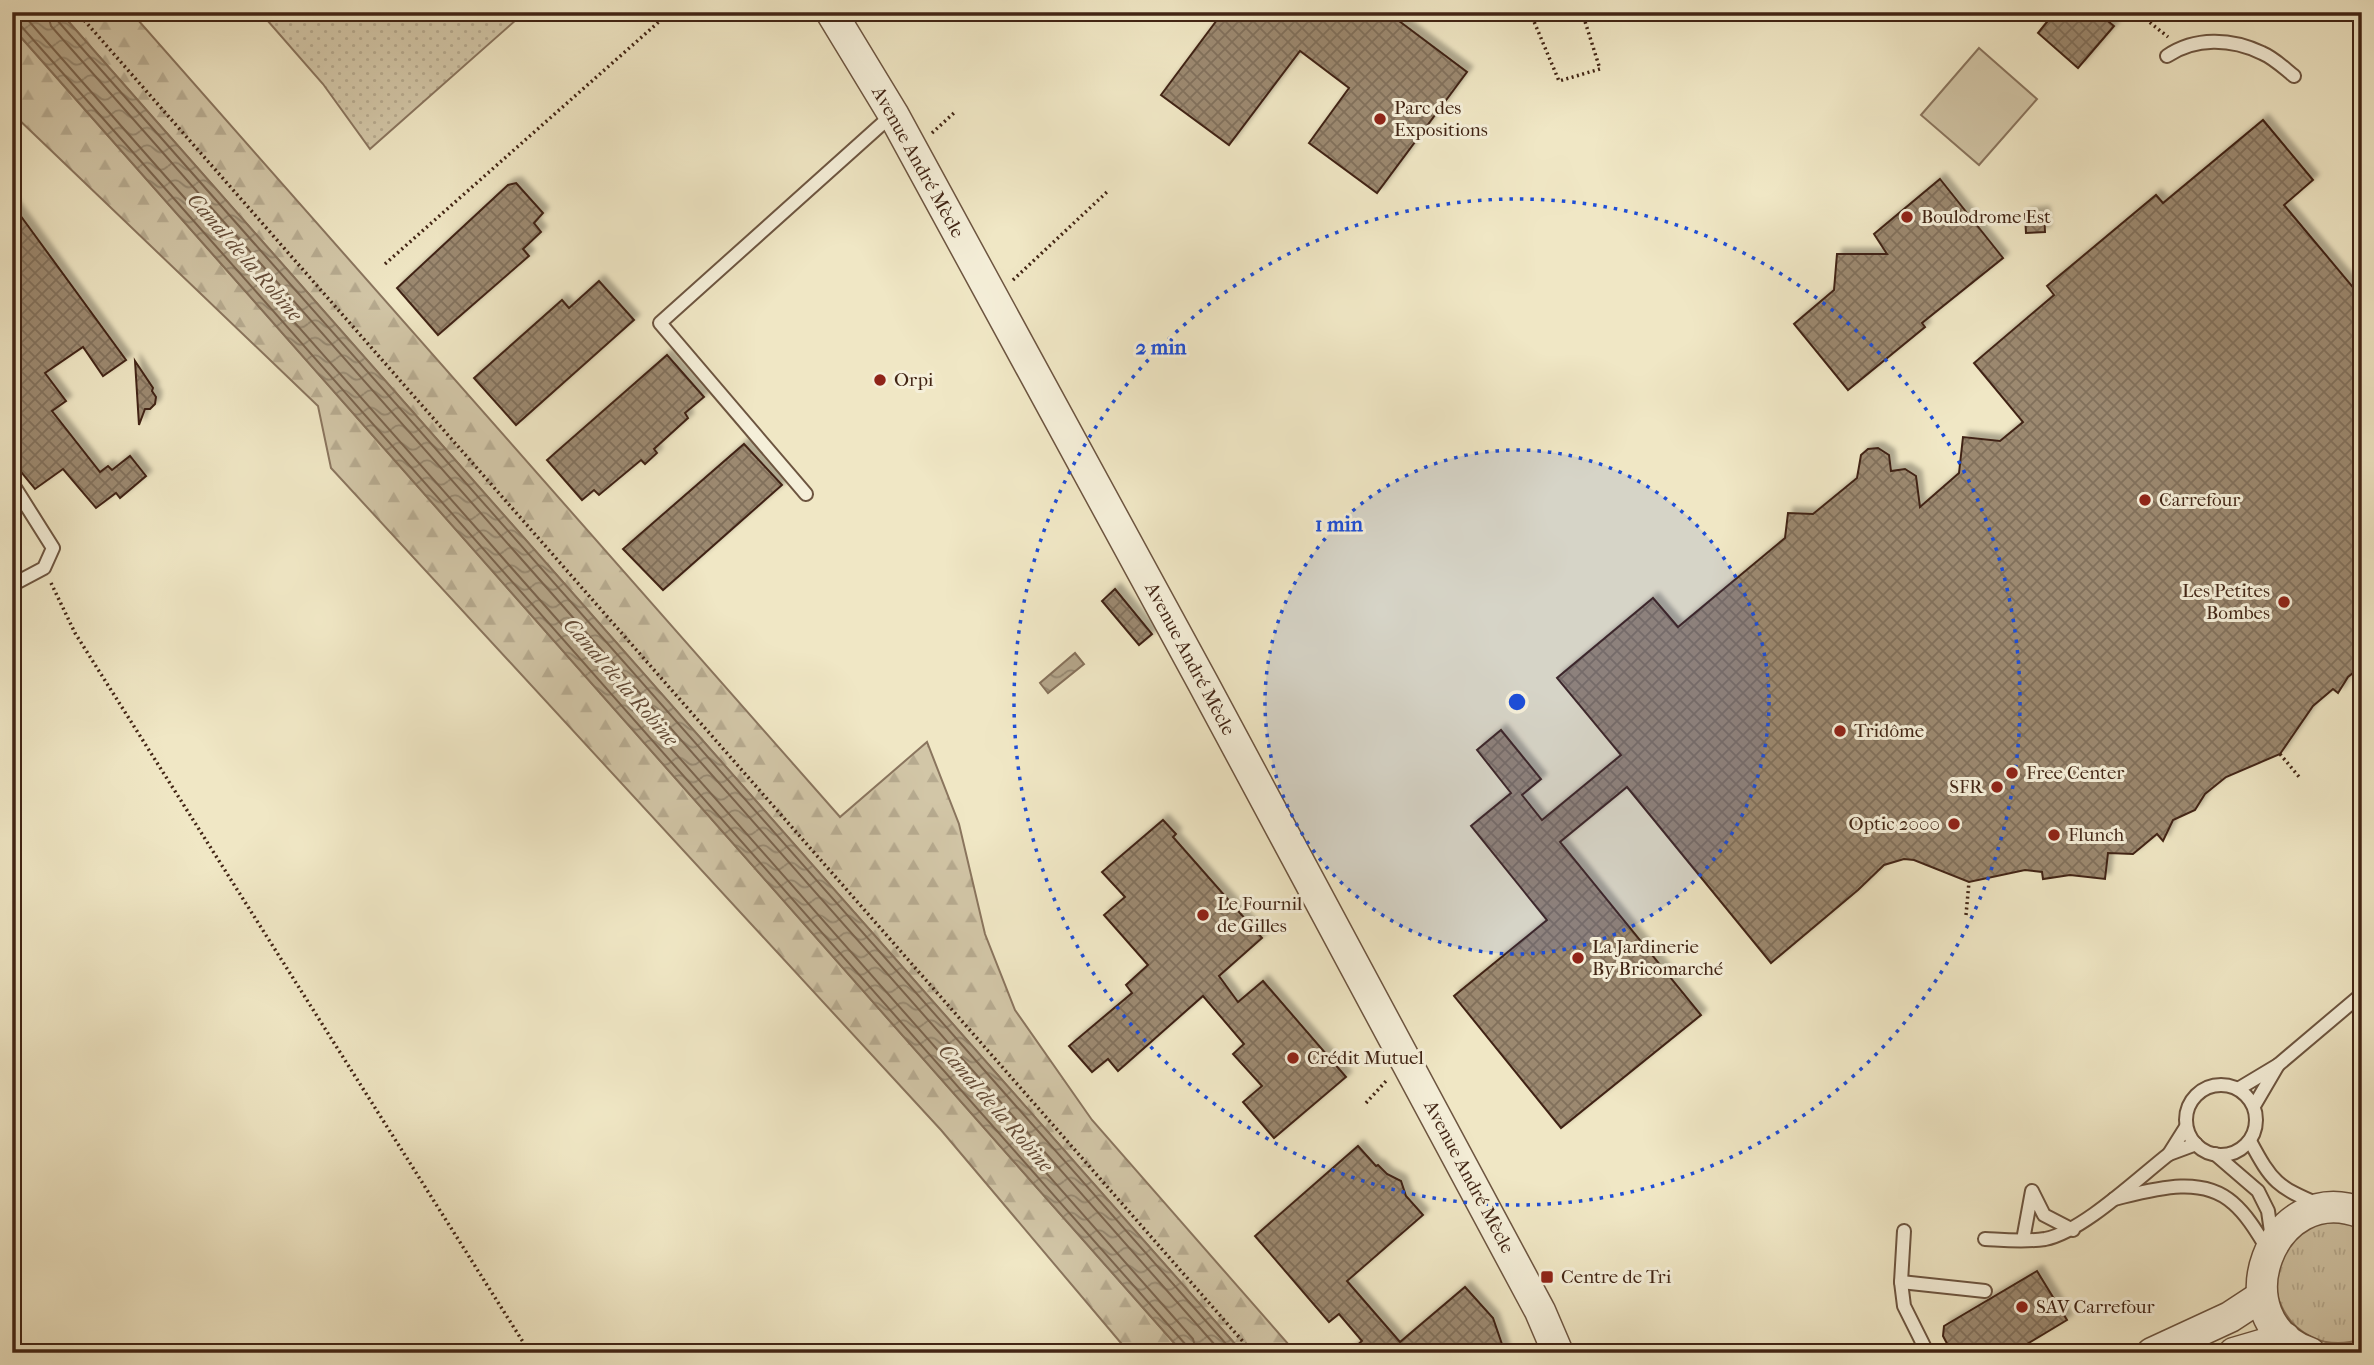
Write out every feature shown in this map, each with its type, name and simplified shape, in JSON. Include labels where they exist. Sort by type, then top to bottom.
[{"type":"street","name":"Avenue André Mècle","points":[[831,12],[893,114],[1203,683],[1540,1311],[1558,1353]]},
{"type":"street","points":[[2310,1353],[2285,1338],[2270,1318],[2262,1296],[2262,1273],[2270,1247],[2287,1226],[2305,1214],[2327,1208],[2352,1209],[2362,1213]]},
{"type":"street","points":[[2151,1353],[2230,1317],[2262,1296]]},
{"type":"street","name":"Avenue André Mècle","points":[[1540,1311],[1568,1353]]},
{"type":"street","points":[[2234,1353],[2285,1338]]},
{"type":"lane","points":[[2167,56],[2180,47],[2208,40],[2263,53],[2294,76]]},
{"type":"lane","points":[[806,494],[660,323],[893,114]]},
{"type":"lane","points":[[12,483],[53,548],[44,568],[12,585]]},
{"type":"lane","points":[[2238,1089],[2277,1065],[2362,994]]},
{"type":"lane","points":[[2254,1106],[2277,1065]]},
{"type":"lane","points":[[2215,1154],[2230,1154],[2243,1148],[2255,1130],[2254,1106],[2238,1089],[2224,1084],[2208,1086],[2193,1098],[2186,1112],[2186,1127],[2196,1144],[2215,1154],[2258,1191],[2269,1211],[2270,1247]]},
{"type":"lane","points":[[2169,1154],[2186,1127]]},
{"type":"lane","points":[[2249,1141],[2266,1171],[2286,1190],[2327,1208]]},
{"type":"lane","points":[[1985,1239],[2046,1238],[2073,1230],[2169,1154],[2196,1144]]},
{"type":"lane","points":[[2110,1200],[2185,1186],[2214,1191],[2231,1201],[2270,1247]]},
{"type":"lane","points":[[2023,1240],[2032,1191],[2044,1215],[2073,1230]]},
{"type":"lane","points":[[1904,1231],[1901,1282],[1904,1306],[1924,1346]]},
{"type":"lane","points":[[1901,1282],[1985,1291]]},
{"type":"path","points":[[78,12],[1253,1353]]},
{"type":"path","points":[[385,264],[670,12]]},
{"type":"path","points":[[1530,12],[1559,81],[1600,69],[1582,12]]},
{"type":"path","points":[[2137,12],[2180,47]]},
{"type":"path","points":[[932,133],[955,112]]},
{"type":"path","points":[[1011,282],[1108,191]]},
{"type":"path","points":[[44,568],[75,633],[530,1353]]},
{"type":"path","points":[[2280,754],[2300,778]]},
{"type":"path","points":[[1966,915],[1969,882]]},
{"type":"green space","points":[[60,12],[131,12],[840,817],[927,742],[959,824],[985,934],[1015,1010],[1092,1120],[1296,1353],[1243,1353]]},
{"type":"green space","points":[[260,12],[375,12],[380,19],[388,12],[525,12],[370,149],[323,84]]},
{"type":"green space","points":[[12,27],[1183,1353],[1130,1353],[1126,1349],[941,1130],[331,468],[318,406],[13,114]]},
{"type":"green space","points":[[1979,48],[2037,99],[1979,165],[1921,115]]},
{"type":"green space","points":[[2340,1221],[2362,1226],[2362,1339],[2334,1343],[2311,1337],[2293,1323],[2280,1304],[2275,1283],[2278,1261],[2291,1241],[2313,1226]]},
{"type":"water","name":"Canal de la Robine","points":[[12,12],[60,12],[1243,1353],[1183,1353],[12,27]]},
{"type":"water","points":[[1075,653],[1084,664],[1048,693],[1040,683]]},
{"type":"building","name":"Parc des Expositions","points":[[1223,12],[1387,12],[1467,72],[1377,193],[1309,143],[1349,88],[1300,51],[1229,145],[1161,95]]},
{"type":"building","points":[[2055,12],[2097,12],[2114,26],[2078,68],[2038,33]]},
{"type":"building","points":[[2263,120],[2313,180],[2284,205],[2362,298],[2362,666],[2348,677],[2338,693],[2333,689],[2313,706],[2280,754],[2226,777],[2205,794],[2195,810],[2173,820],[2163,841],[2157,834],[2133,854],[2108,853],[2105,879],[2070,875],[2043,879],[2042,872],[2025,870],[1969,882],[1914,860],[1904,859],[1884,865],[1771,963],[1627,787],[1560,842],[1701,1015],[1561,1128],[1454,996],[1547,920],[1471,826],[1511,793],[1477,750],[1501,730],[1541,779],[1522,795],[1542,820],[1621,755],[1557,678],[1653,598],[1678,627],[1785,538],[1788,513],[1813,514],[1857,478],[1861,455],[1868,449],[1878,448],[1889,455],[1891,471],[1905,469],[1916,476],[1920,507],[1959,473],[1963,437],[2000,441],[2023,422],[1974,363],[2054,295],[2047,286],[2156,195],[2163,203]]},
{"type":"building","points":[[1940,179],[2003,258],[1922,323],[1925,327],[1848,390],[1794,324],[1834,290],[1837,254],[1887,254],[1874,234]]},
{"type":"building","points":[[516,183],[543,213],[534,223],[541,232],[523,249],[529,256],[438,335],[397,288],[508,185]]},
{"type":"building","points":[[12,204],[126,360],[103,376],[83,347],[45,373],[66,401],[52,411],[100,472],[108,466],[112,470],[130,456],[146,476],[120,498],[116,493],[96,508],[63,469],[35,489],[12,461]]},
{"type":"building","points":[[2044,212],[2045,232],[2026,233],[2025,214]]},
{"type":"building","points":[[599,281],[634,320],[516,425],[474,378],[562,300],[569,308]]},
{"type":"building","points":[[667,355],[704,397],[685,413],[688,418],[654,449],[657,453],[645,464],[641,460],[599,495],[594,490],[582,500],[547,460]]},
{"type":"building","points":[[135,361],[156,397],[155,404],[150,409],[145,409],[139,425]]},
{"type":"building","points":[[744,444],[782,485],[663,590],[623,549]]},
{"type":"building","points":[[1115,589],[1152,634],[1139,645],[1102,601]]},
{"type":"building","points":[[1163,820],[1176,834],[1173,837],[1262,938],[1219,976],[1238,1002],[1263,981],[1346,1077],[1274,1138],[1243,1102],[1262,1086],[1233,1054],[1244,1044],[1203,996],[1118,1071],[1108,1059],[1092,1072],[1069,1046],[1132,993],[1126,985],[1148,965],[1104,915],[1125,897],[1102,872]]},
{"type":"building","points":[[1358,1146],[1376,1166],[1401,1181],[1406,1196],[1423,1215],[1347,1281],[1400,1342],[1465,1287],[1493,1318],[1505,1353],[1348,1353],[1362,1341],[1339,1314],[1329,1322],[1255,1236]]},
{"type":"building","name":"SAV Carrefour","points":[[2037,1271],[2067,1320],[2012,1353],[1952,1353],[1943,1336],[1944,1326]]},
{"type":"place","name":"Parc des Expositions","points":[[1380,119]]},
{"type":"place","name":"Boulodrome Est","points":[[1907,217]]},
{"type":"place","name":"Orpi","points":[[880,380]]},
{"type":"place","name":"Carrefour","points":[[2145,500]]},
{"type":"place","name":"Les Petites Bombes","points":[[2284,602]]},
{"type":"place","name":"Tridôme","points":[[1840,731]]},
{"type":"place","name":"Free Center","points":[[2012,773]]},
{"type":"place","name":"SFR","points":[[1997,787]]},
{"type":"place","name":"Optic 2000","points":[[1954,824]]},
{"type":"place","name":"Flunch","points":[[2054,835]]},
{"type":"place","name":"Le Fournil de Gilles","points":[[1203,915]]},
{"type":"place","name":"La Jardinerie By Bricomarché","points":[[1578,958]]},
{"type":"place","name":"Crédit Mutuel","points":[[1293,1058]]},
{"type":"place","name":"Centre de Tri","points":[[1547,1277]]},
{"type":"place","name":"SAV Carrefour","points":[[2022,1307]]}]
